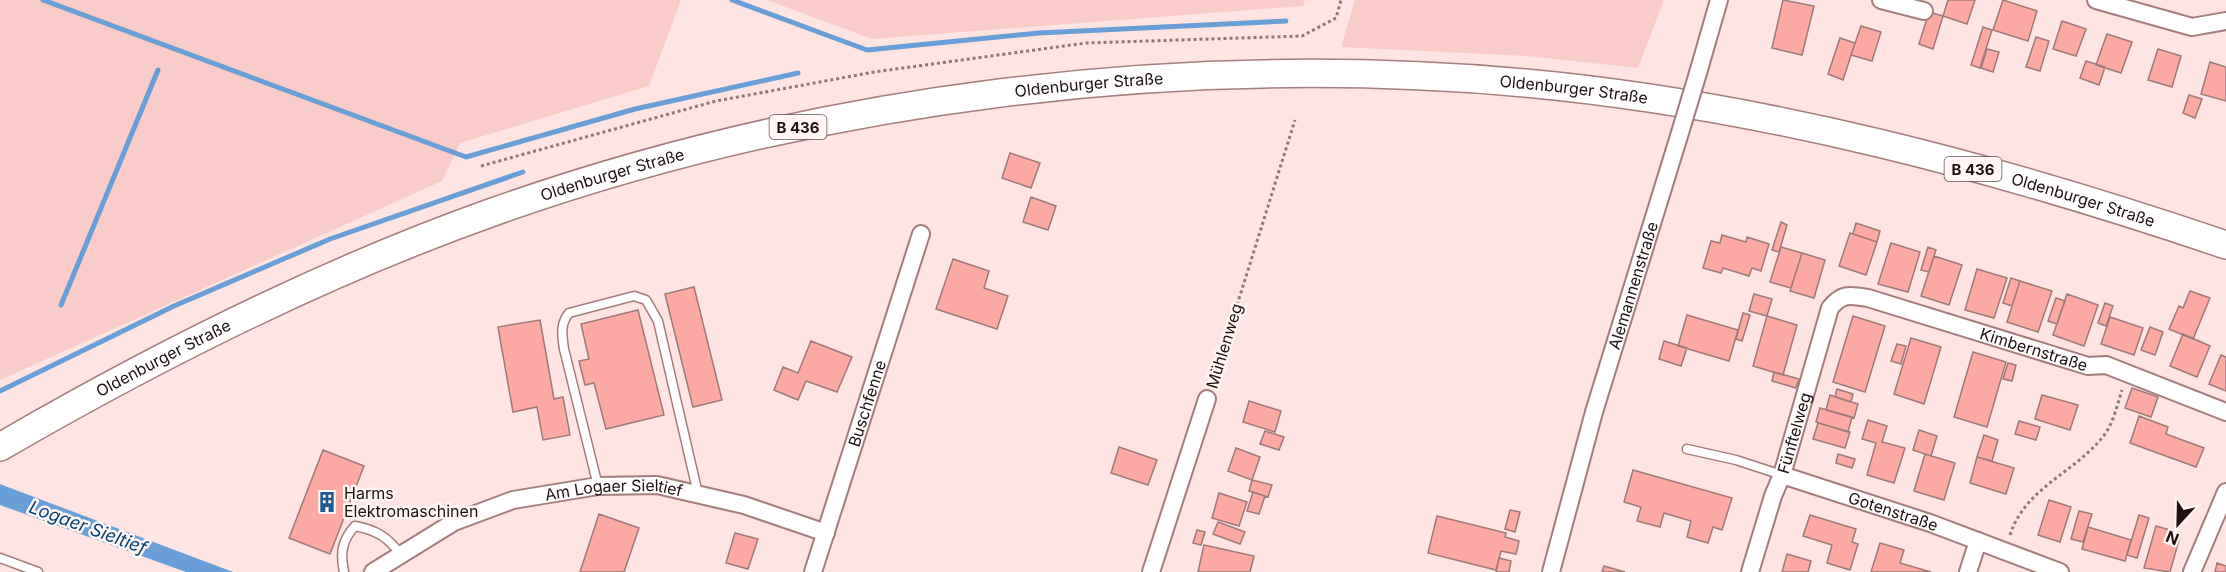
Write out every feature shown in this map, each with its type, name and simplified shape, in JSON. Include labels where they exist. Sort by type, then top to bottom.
[{"type":"main road","name":"Oldenburger Straße","points":[[0,447],[96,391],[303,288],[493,212],[645,164],[800,126],[965,98],[1090,84],[1210,76],[1359,75],[1524,83],[1658,100],[1784,122],[1908,151],[2128,212],[2226,245]]},
{"type":"street","name":"Alemannenstraße","points":[[1551,572],[1594,412],[1719,0]]},
{"type":"street","points":[[1881,0],[1923,12]]},
{"type":"street","points":[[2096,0],[2192,27],[2226,21]]},
{"type":"street","name":"Buschfenne","points":[[813,572],[921,234]]},
{"type":"street","name":"Kimbernstraße","points":[[1838,297],[1847,294],[1868,298],[2088,366],[2106,365],[2226,412]]},
{"type":"street","name":"Fünftelweg","points":[[1750,572],[1773,496],[1782,475],[1830,308],[1838,297]]},
{"type":"street","name":"Mühlenweg","points":[[1151,572],[1208,399]]},
{"type":"street","name":"Gotenstraße","points":[[1782,475],[1978,541],[2060,572]]},
{"type":"street","name":"Am Logaer Sieltief","points":[[373,572],[454,522],[513,500],[598,486],[657,484],[744,505],[826,533]]},
{"type":"street","points":[[2192,572],[2226,492]]},
{"type":"street","points":[[1968,572],[1978,541]]},
{"type":"street","points":[[400,572],[404,552]]},
{"type":"lane","points":[[598,486],[564,349],[561,333],[563,320],[569,313],[634,296],[646,300],[658,321],[698,494]]},
{"type":"lane","points":[[1687,449],[1736,460],[1782,475]]},
{"type":"lane","points":[[344,572],[341,557],[345,537],[355,526],[371,529],[389,539],[404,552]]},
{"type":"lane","points":[[0,558],[38,572]]},
{"type":"path","points":[[481,166],[716,101],[874,72],[1086,43],[1302,36],[1336,18],[1341,0]]},
{"type":"path","name":"Mühlenweg","points":[[1208,399],[1295,120]]},
{"type":"path","points":[[2005,551],[2014,524],[2025,505],[2039,490],[2086,453],[2105,434],[2112,422],[2128,373]]},
{"type":"shaded area","points":[[0,0],[681,0],[649,86],[460,143],[442,181],[0,380]]},
{"type":"shaded area","points":[[767,0],[1305,0],[1303,6],[872,39]]},
{"type":"shaded area","points":[[1355,0],[1664,0],[1638,68],[1527,56],[1341,47]]},
{"type":"water","name":"Logaer Sieltief","points":[[0,484],[233,572],[186,572],[0,505]]},
{"type":"building","points":[[1783,0],[1814,6],[1802,55],[1772,48]]},
{"type":"building","points":[[1948,0],[1975,0],[1967,24],[1943,16]]},
{"type":"building","points":[[2003,0],[2037,11],[2028,41],[1993,30]]},
{"type":"building","points":[[1929,12],[1943,16],[1933,49],[1919,44]]},
{"type":"building","points":[[2062,21],[2086,29],[2076,56],[2053,49]]},
{"type":"building","points":[[1861,26],[1881,32],[1872,61],[1851,55]]},
{"type":"building","points":[[1983,27],[1992,30],[1980,68],[1971,65]]},
{"type":"building","points":[[2107,34],[2132,42],[2121,73],[2096,65]]},
{"type":"building","points":[[2036,37],[2049,41],[2040,71],[2026,67]]},
{"type":"building","points":[[1840,38],[1855,43],[1843,80],[1828,74]]},
{"type":"building","points":[[1987,49],[1999,52],[1993,72],[1981,68]]},
{"type":"building","points":[[2158,49],[2181,56],[2172,87],[2148,80]]},
{"type":"building","points":[[2086,61],[2105,67],[2099,85],[2080,78]]},
{"type":"building","points":[[2210,62],[2226,67],[2226,101],[2201,94]]},
{"type":"building","points":[[2189,95],[2202,99],[2195,118],[2183,113]]},
{"type":"building","points":[[1010,153],[1040,163],[1031,188],[1002,178]]},
{"type":"building","points":[[1031,197],[1056,206],[1048,230],[1023,222]]},
{"type":"building","points":[[1781,222],[1787,225],[1779,252],[1772,250]]},
{"type":"building","points":[[1856,223],[1880,231],[1877,242],[1853,234]]},
{"type":"building","points":[[1850,233],[1877,242],[1866,275],[1839,266]]},
{"type":"building","points":[[1722,235],[1746,242],[1747,237],[1769,244],[1761,271],[1752,268],[1749,276],[1723,268],[1721,273],[1703,268],[1711,241],[1720,243]]},
{"type":"building","points":[[1891,243],[1920,252],[1908,292],[1878,284]]},
{"type":"building","points":[[1781,247],[1802,253],[1791,288],[1770,282]]},
{"type":"building","points":[[1928,247],[1936,250],[1929,272],[1921,270]]},
{"type":"building","points":[[1802,253],[1825,260],[1814,298],[1790,291]]},
{"type":"building","points":[[1934,256],[1962,265],[1949,305],[1921,296]]},
{"type":"building","points":[[953,259],[989,271],[984,288],[1008,296],[997,329],[936,309]]},
{"type":"building","points":[[1977,269],[2007,278],[1994,318],[1965,310]]},
{"type":"building","points":[[2011,278],[2020,281],[2012,306],[2003,303]]},
{"type":"building","points":[[2020,281],[2052,291],[2038,332],[2007,322]]},
{"type":"building","points":[[694,287],[722,400],[693,407],[665,294]]},
{"type":"building","points":[[2190,291],[2210,298],[2193,339],[2169,329],[2179,306],[2183,308]]},
{"type":"building","points":[[1754,294],[1772,299],[1767,316],[1749,311]]},
{"type":"building","points":[[2067,294],[2098,305],[2084,346],[2053,335]]},
{"type":"building","points":[[2056,298],[2065,301],[2057,324],[2048,321]]},
{"type":"building","points":[[2105,303],[2113,306],[2106,326],[2098,323]]},
{"type":"building","points":[[638,310],[664,415],[606,429],[594,383],[585,385],[579,361],[589,359],[581,324]]},
{"type":"building","points":[[1743,313],[1750,315],[1742,341],[1736,339]]},
{"type":"building","points":[[1687,315],[1738,330],[1729,361],[1678,346]]},
{"type":"building","points":[[1767,316],[1797,325],[1783,375],[1753,366]]},
{"type":"building","points":[[1853,316],[1885,326],[1865,392],[1833,382]]},
{"type":"building","points":[[2110,317],[2143,328],[2134,355],[2101,344]]},
{"type":"building","points":[[540,320],[554,399],[563,397],[570,435],[543,440],[537,407],[513,412],[498,327]]},
{"type":"building","points":[[2150,327],[2163,332],[2155,355],[2141,350]]},
{"type":"building","points":[[2183,334],[2210,346],[2197,377],[2170,366]]},
{"type":"building","points":[[1911,338],[1941,347],[1924,404],[1894,394]]},
{"type":"building","points":[[811,341],[852,357],[837,392],[806,381],[798,400],[774,390],[783,367],[798,373]]},
{"type":"building","points":[[1664,341],[1687,348],[1681,366],[1659,359]]},
{"type":"building","points":[[1897,344],[1906,346],[1901,364],[1891,361]]},
{"type":"building","points":[[1973,352],[2006,362],[1987,427],[1954,417]]},
{"type":"building","points":[[2221,355],[2226,357],[2226,391],[2209,384]]},
{"type":"building","points":[[2008,363],[2016,365],[2012,381],[2003,379]]},
{"type":"building","points":[[1774,372],[1799,379],[1796,388],[1772,381]]},
{"type":"building","points":[[2132,388],[2158,397],[2151,417],[2125,408]]},
{"type":"building","points":[[1837,389],[1853,394],[1851,402],[1835,397]]},
{"type":"building","points":[[1830,395],[1858,404],[1854,418],[1826,410]]},
{"type":"building","points":[[2042,395],[2078,405],[2070,430],[2035,419]]},
{"type":"building","points":[[1249,401],[1281,411],[1275,432],[1243,422]]},
{"type":"building","points":[[1820,408],[1852,417],[1848,432],[1816,422]]},
{"type":"building","points":[[2139,416],[2168,427],[2166,434],[2204,448],[2196,467],[2130,443]]},
{"type":"building","points":[[1868,420],[1887,426],[1882,442],[1905,448],[1894,483],[1867,475],[1876,443],[1862,439]]},
{"type":"building","points":[[2019,421],[2040,427],[2036,440],[2015,434]]},
{"type":"building","points":[[1818,423],[1850,432],[1845,448],[1813,439]]},
{"type":"building","points":[[1919,430],[1937,436],[1931,456],[1913,450]]},
{"type":"building","points":[[1265,431],[1284,437],[1279,450],[1260,444]]},
{"type":"building","points":[[1984,435],[1998,440],[1992,461],[1977,457]]},
{"type":"building","points":[[1119,447],[1157,460],[1148,485],[1111,473]]},
{"type":"building","points":[[1236,448],[1260,457],[1252,480],[1228,471]]},
{"type":"building","name":"Harms Elektromaschinen","points":[[323,450],[364,466],[330,554],[289,538]]},
{"type":"building","points":[[1838,454],[1855,459],[1852,468],[1836,463]]},
{"type":"building","points":[[1925,454],[1955,463],[1944,500],[1914,491]]},
{"type":"building","points":[[1977,457],[2014,468],[2006,494],[1970,483]]},
{"type":"building","points":[[1633,470],[1732,498],[1722,530],[1713,527],[1708,543],[1687,537],[1691,521],[1664,513],[1660,527],[1637,521],[1641,507],[1624,502]]},
{"type":"building","points":[[1252,480],[1272,485],[1268,497],[1249,491]]},
{"type":"building","points":[[1253,492],[1265,496],[1259,514],[1247,511]]},
{"type":"building","points":[[1219,493],[1247,502],[1239,526],[1212,518]]},
{"type":"building","points":[[2049,500],[2071,507],[2060,542],[2038,535]]},
{"type":"building","points":[[1510,510],[1520,512],[1515,532],[1505,529]]},
{"type":"building","points":[[2079,511],[2092,514],[2083,542],[2071,539]]},
{"type":"building","points":[[599,514],[639,528],[624,572],[580,572]]},
{"type":"building","points":[[1810,515],[1856,529],[1852,542],[1858,544],[1850,570],[1827,563],[1832,545],[1803,536]]},
{"type":"building","points":[[2139,515],[2149,518],[2137,558],[2127,555]]},
{"type":"building","points":[[1437,516],[1506,533],[1505,537],[1519,541],[1516,554],[1501,551],[1496,570],[1428,553]]},
{"type":"building","points":[[1218,522],[1245,532],[1240,544],[1213,534]]},
{"type":"building","points":[[2156,526],[2181,533],[2170,572],[2144,568]]},
{"type":"building","points":[[2088,527],[2131,540],[2125,561],[2082,549]]},
{"type":"building","points":[[1197,530],[1205,532],[1201,545],[1193,543]]},
{"type":"building","points":[[735,533],[758,539],[748,569],[726,563]]},
{"type":"building","points":[[1880,543],[1904,550],[1900,563],[1931,572],[1871,572]]},
{"type":"building","points":[[1204,545],[1254,556],[1250,572],[1198,572]]},
{"type":"building","points":[[1787,554],[1811,561],[1808,572],[1782,572]]},
{"type":"building","points":[[1499,558],[1511,561],[1509,572],[1496,572]]},
{"type":"building","points":[[2217,563],[2226,566],[2226,572],[2215,572]]},
{"type":"building","points":[[1604,566],[1625,572],[1602,572]]},
{"type":"waterway","points":[[43,0],[466,157],[635,109],[798,73]]},
{"type":"waterway","points":[[732,0],[867,50],[1039,33],[1286,21]]},
{"type":"waterway","points":[[61,305],[158,70]]},
{"type":"waterway","points":[[0,391],[174,306],[330,239],[523,172]]},
{"type":"place","name":"Harms Elektromaschinen","points":[[327,502]]}]
